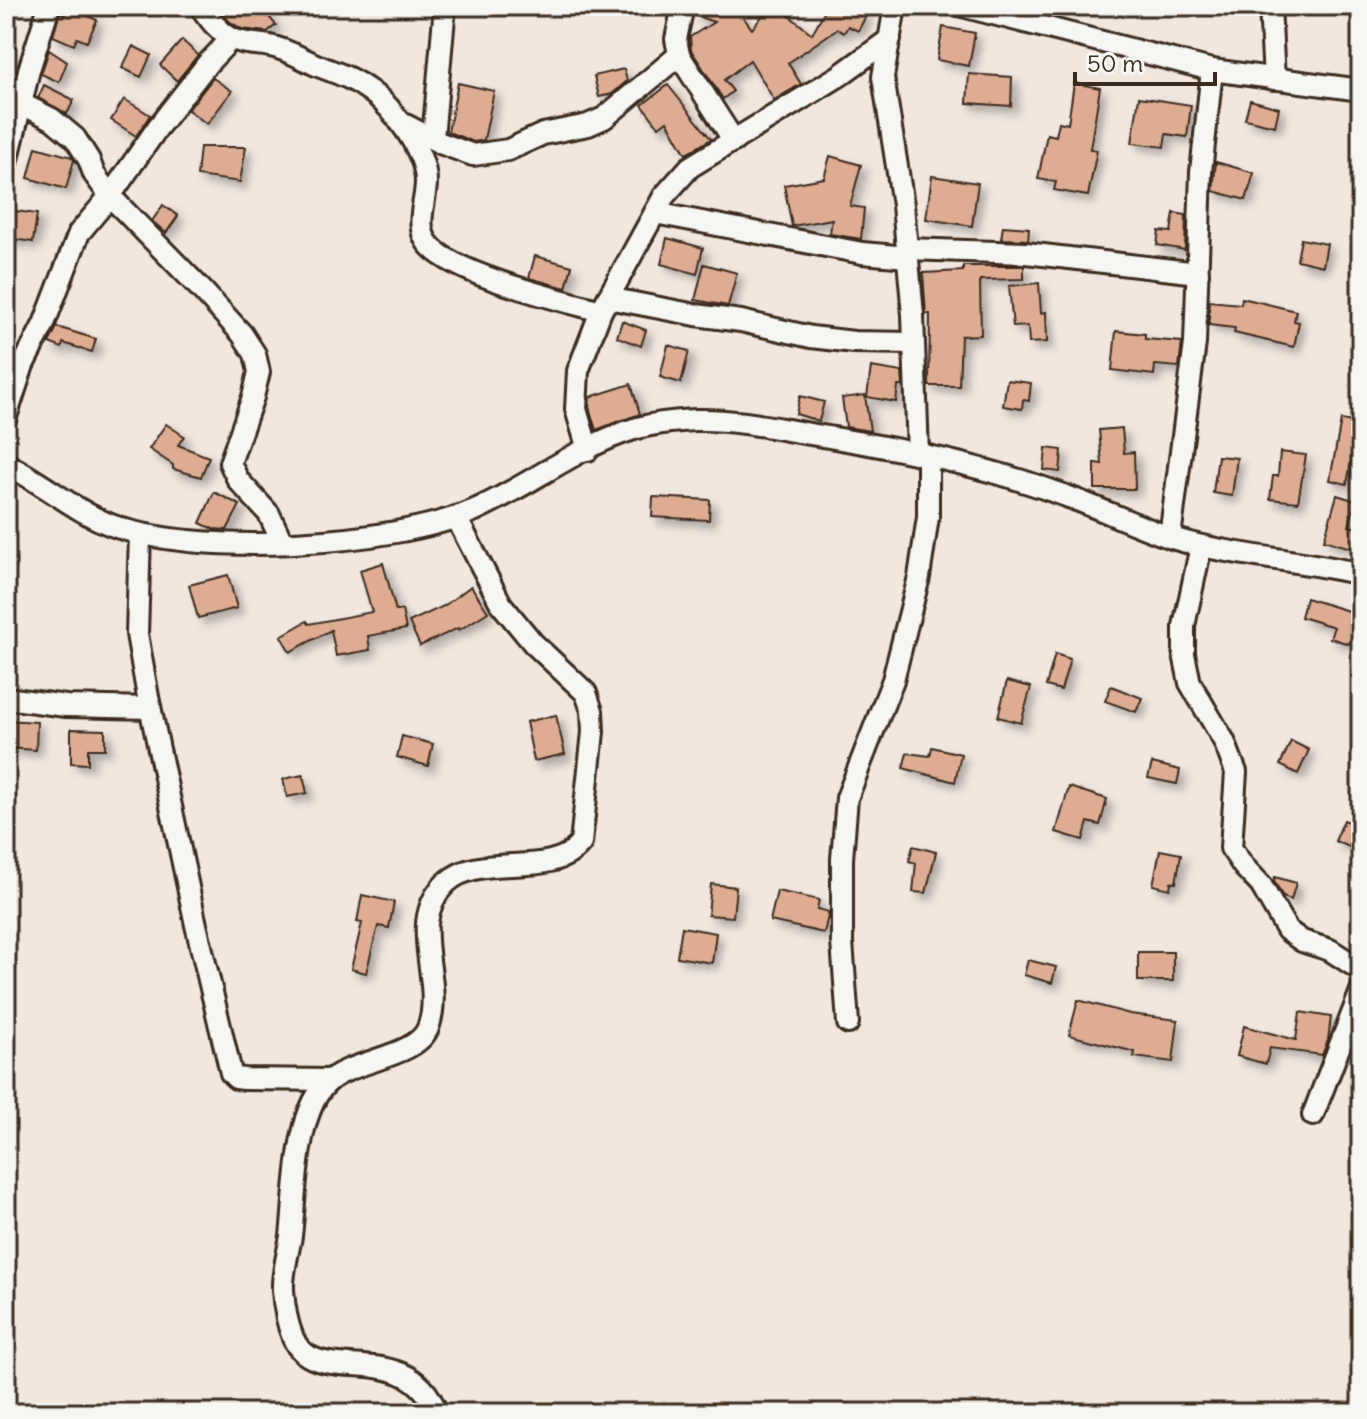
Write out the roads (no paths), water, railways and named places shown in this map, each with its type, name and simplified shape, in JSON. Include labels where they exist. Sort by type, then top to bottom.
[{"type":"street","points":[[7,156],[49,6]]},
{"type":"street","points":[[200,6],[214,25],[231,39],[270,46],[343,73],[373,93],[400,122],[423,164],[426,178],[421,226],[427,242],[453,263],[477,272],[605,304],[741,321],[811,337],[854,342],[912,343]]},
{"type":"street","points":[[433,138],[445,6]]},
{"type":"street","points":[[683,6],[676,39],[679,55],[734,141]]},
{"type":"street","points":[[962,6],[1212,70],[1361,90]]},
{"type":"street","points":[[1270,6],[1274,79]]},
{"type":"street","points":[[848,1023],[842,942],[842,859],[847,798],[893,680],[911,613],[928,517],[903,205],[883,89],[890,39],[889,9]]},
{"type":"street","points":[[6,417],[23,365],[44,324],[79,233],[208,63],[231,39]]},
{"type":"street","points":[[588,450],[576,409],[578,371],[605,304],[664,196],[690,167],[839,76],[890,39]]},
{"type":"street","points":[[400,122],[440,143],[473,155],[508,150],[543,134],[588,125],[604,118],[679,55]]},
{"type":"street","points":[[1170,537],[1195,343],[1201,172],[1212,70]]},
{"type":"street","points":[[22,104],[52,119],[75,138],[110,196],[201,289],[242,334],[255,354],[259,364],[255,389],[230,463],[238,480],[269,514],[282,542]]},
{"type":"street","points":[[655,213],[862,253],[1026,253],[1198,273]]},
{"type":"street","points":[[6,464],[74,507],[109,524],[140,534],[185,542],[306,543],[437,523],[507,494],[633,429],[660,423],[701,420],[753,425],[923,455],[1002,474],[1201,546],[1361,574]]},
{"type":"street","points":[[437,1413],[426,1392],[403,1373],[373,1365],[317,1361],[305,1354],[294,1341],[287,1321],[283,1287],[298,1170],[313,1104],[330,1080],[354,1067],[412,1045],[425,1034],[431,1017],[433,995],[426,924],[433,902],[447,882],[461,874],[563,857],[573,853],[581,843],[593,732],[592,711],[586,693],[533,643],[501,604],[456,517]]},
{"type":"street","points":[[140,534],[137,634],[196,925],[231,1073],[236,1078],[244,1079],[330,1080]]},
{"type":"street","points":[[1201,546],[1184,626],[1184,654],[1190,683],[1224,741],[1236,772],[1231,848],[1261,885],[1287,930],[1302,941],[1330,950],[1361,970]]},
{"type":"street","points":[[6,698],[66,706],[150,708]]},
{"type":"street","points":[[1313,1115],[1361,991]]}]
